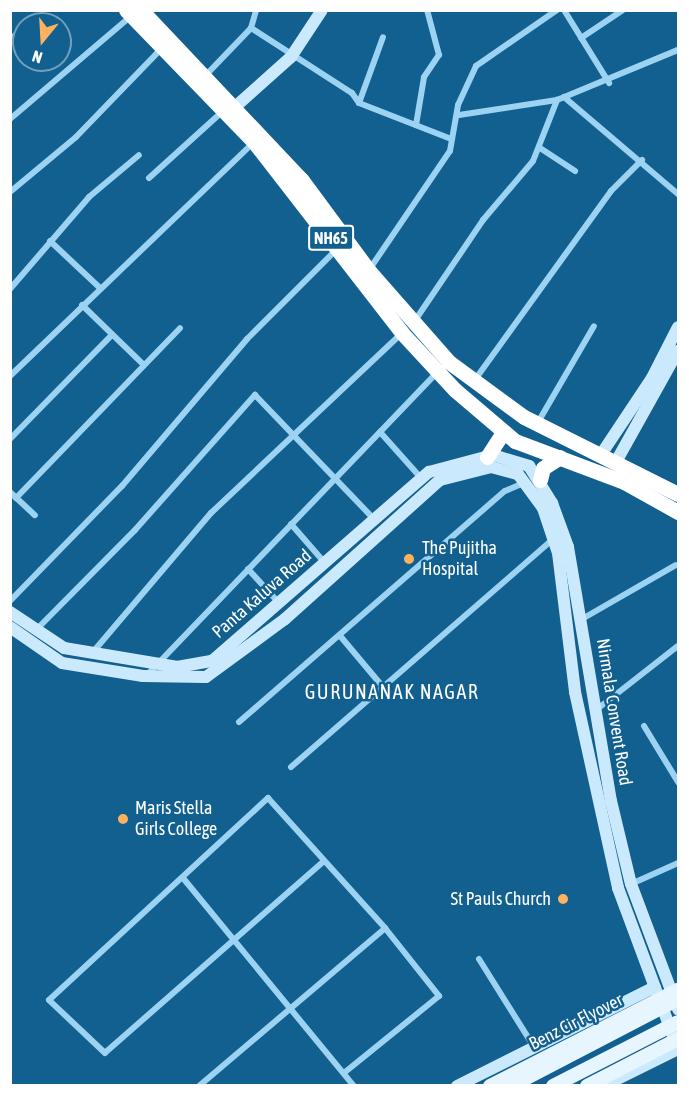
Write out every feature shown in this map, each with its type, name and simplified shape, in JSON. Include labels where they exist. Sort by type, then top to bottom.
[{"type":"highway","name":"NH65","points":[[133,12],[162,47],[230,108],[301,179],[369,271],[437,373],[502,432],[624,482],[678,512]]},
{"type":"highway","name":"NH65","points":[[133,12],[206,75],[254,142],[407,329],[474,381],[537,424],[617,460],[678,494]]},
{"type":"highway","points":[[486,457],[502,432]]},
{"type":"highway","points":[[532,481],[543,468],[560,457]]},
{"type":"main road","points":[[511,1086],[661,1008],[677,992]]},
{"type":"main road","name":"Benz Cir Flyover","points":[[490,1086],[677,992]]},
{"type":"main road","points":[[553,1086],[673,1025]]},
{"type":"main road","points":[[587,1086],[678,1039]]},
{"type":"street","points":[[206,75],[251,28],[256,10]]},
{"type":"street","points":[[149,178],[291,57],[322,10]]},
{"type":"street","points":[[416,125],[424,76],[439,55],[427,10]]},
{"type":"street","points":[[369,271],[450,151],[449,138],[459,115],[465,85],[476,66],[557,10]]},
{"type":"street","points":[[564,10],[609,83]]},
{"type":"street","points":[[581,38],[623,10]]},
{"type":"street","points":[[10,119],[133,12]]},
{"type":"street","points":[[251,28],[291,57],[352,93],[359,103],[449,138]]},
{"type":"street","points":[[359,103],[383,37]]},
{"type":"street","points":[[10,192],[76,137],[162,47]]},
{"type":"street","points":[[459,115],[560,99],[609,83],[678,51]]},
{"type":"street","points":[[90,654],[211,513],[407,329],[540,148],[560,99]]},
{"type":"street","points":[[560,99],[642,160],[678,194]]},
{"type":"street","points":[[10,376],[254,142]]},
{"type":"street","points":[[540,148],[575,171]]},
{"type":"street","points":[[10,290],[89,197],[139,155]]},
{"type":"street","points":[[474,381],[611,191],[642,160]]},
{"type":"street","points":[[50,241],[100,288]]},
{"type":"street","points":[[10,601],[122,486],[247,339],[338,247]]},
{"type":"street","points":[[82,305],[144,365]]},
{"type":"street","points":[[537,424],[594,326]]},
{"type":"street","points":[[602,453],[652,378],[678,327]]},
{"type":"street","points":[[35,516],[13,495],[180,328]]},
{"type":"street","points":[[10,439],[112,335]]},
{"type":"street","points":[[617,460],[678,351]]},
{"type":"street","points":[[145,676],[336,476],[449,362]]},
{"type":"street","points":[[35,632],[135,530],[255,395],[336,476],[375,520]]},
{"type":"street","points":[[380,432],[421,478]]},
{"type":"street","name":"Panta Kaluva Road","points":[[10,612],[35,632],[64,648],[155,664],[212,661],[280,604],[421,478],[448,464],[486,457],[514,465]]},
{"type":"street","name":"Panta Kaluva Road","points":[[10,627],[62,663],[145,676],[206,678],[221,670],[440,480],[480,468],[514,465]]},
{"type":"street","name":"Nirmala Convent Road","points":[[514,465],[532,481],[564,531],[582,620],[594,712],[631,884],[677,992]]},
{"type":"street","points":[[239,722],[341,637],[505,491],[532,481]]},
{"type":"street","name":"Nirmala Convent Road","points":[[532,481],[553,539],[595,788],[618,888],[661,1008],[673,1025],[678,1049]]},
{"type":"street","points":[[291,524],[325,562]]},
{"type":"street","points":[[291,767],[553,539]]},
{"type":"street","points":[[582,620],[676,565]]},
{"type":"street","points":[[248,570],[280,604]]},
{"type":"street","points":[[341,637],[383,687]]},
{"type":"street","points":[[594,712],[678,646]]},
{"type":"street","points":[[644,726],[678,782]]},
{"type":"street","points":[[324,861],[235,943],[105,1053],[52,1005],[52,995],[183,878],[268,798],[385,928],[439,996],[344,1073]]},
{"type":"street","points":[[631,884],[678,863]]},
{"type":"street","points":[[183,878],[354,1086]]},
{"type":"street","points":[[199,1086],[385,928]]},
{"type":"street","points":[[479,959],[535,1048]]},
{"type":"street","points":[[457,1086],[655,987]]},
{"type":"street","points":[[603,1086],[678,1049]]},
{"type":"place","name":"The Pujitha Hospital","points":[[409,559]]},
{"type":"place","name":"Maris Stella Girls College","points":[[123,819]]},
{"type":"place","name":"St Pauls Church","points":[[563,899]]},
{"type":"district","name":"GURUNANAK NAGAR","points":[[392,691]]}]
